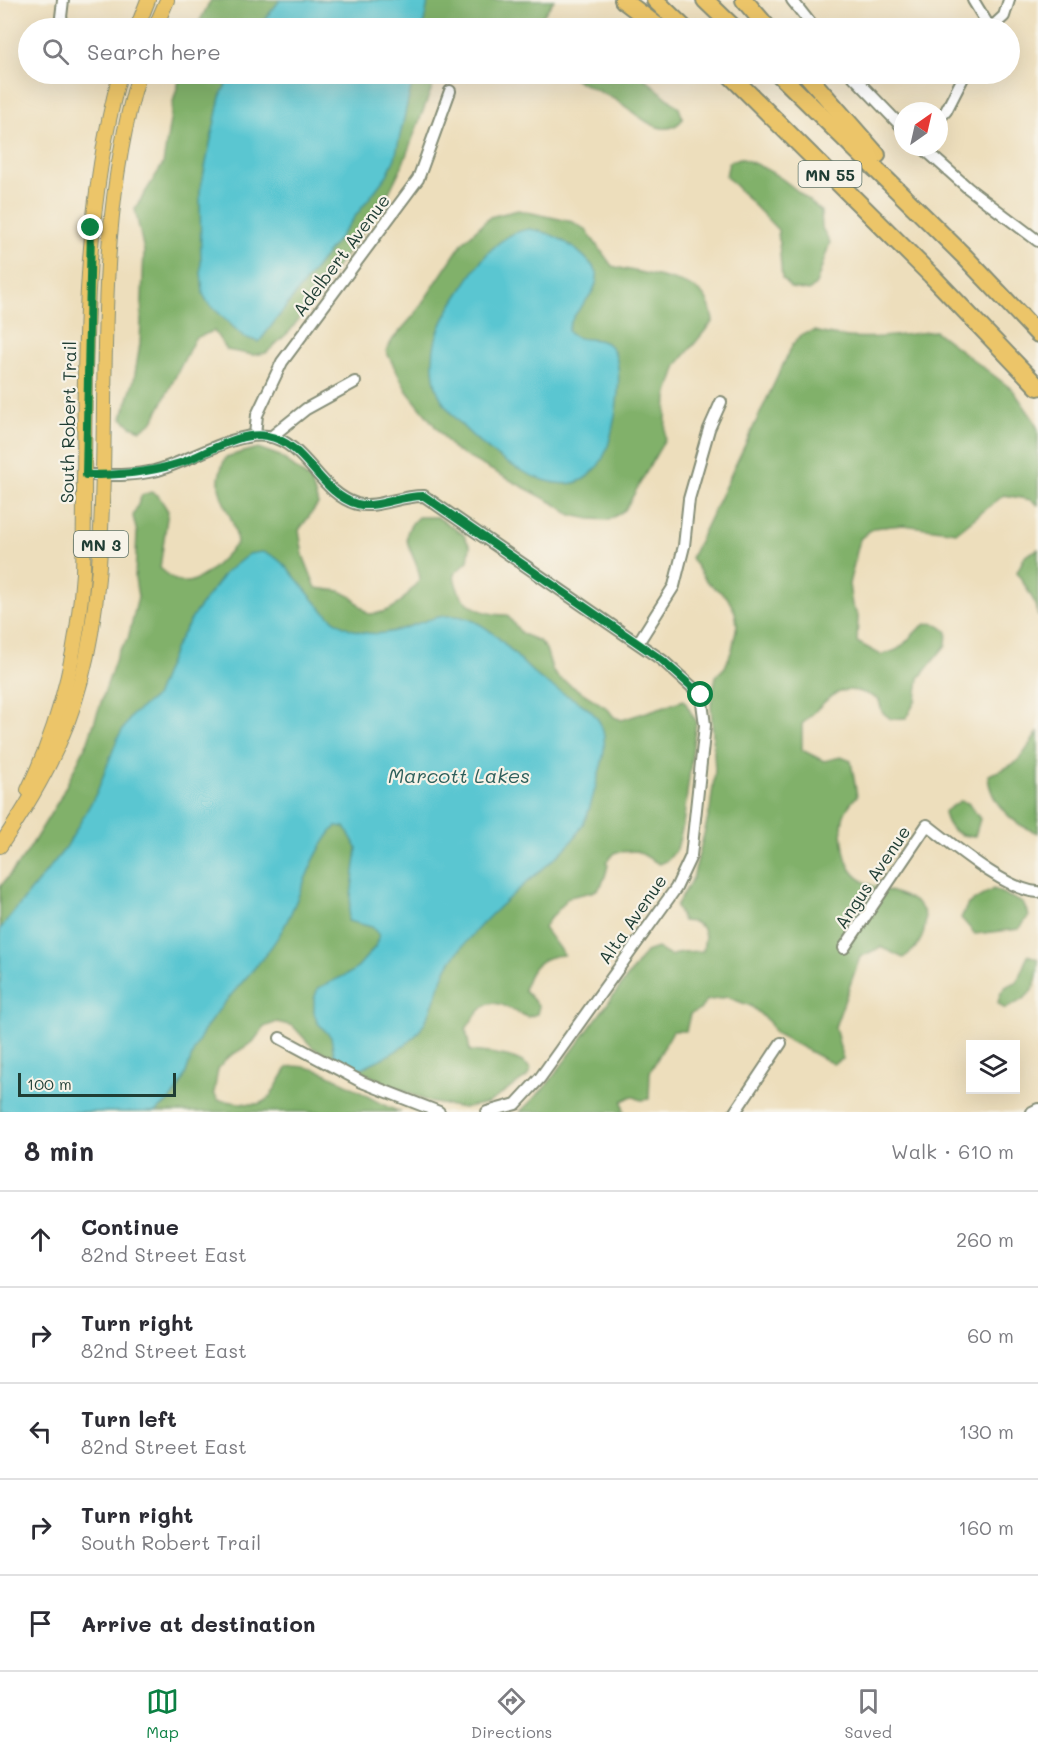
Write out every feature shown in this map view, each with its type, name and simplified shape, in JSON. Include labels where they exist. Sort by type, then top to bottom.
[{"type":"highway","points":[[623,0],[647,18]]},
{"type":"highway","points":[[655,0],[674,18]]},
{"type":"highway","points":[[705,0],[724,18]]},
{"type":"highway","points":[[744,0],[759,18]]},
{"type":"highway","points":[[727,84],[793,142],[931,275]]},
{"type":"highway","name":"MN 55","points":[[739,84],[931,275],[1038,387]]},
{"type":"highway","name":"MN 55","points":[[789,84],[964,256],[1038,334]]},
{"type":"highway","points":[[815,84],[964,256]]},
{"type":"main road","points":[[141,18],[148,0]]},
{"type":"main road","points":[[159,18],[167,0]]},
{"type":"main road","name":"South Robert Trail","points":[[9,833],[53,731],[71,668],[82,596],[91,228],[101,159],[118,84]]},
{"type":"main road","name":"South Robert Trail","points":[[0,846],[49,768],[81,683],[98,591],[108,230],[122,135],[136,84]]},
{"type":"street","points":[[61,18],[63,0]]},
{"type":"street","points":[[792,0],[806,18]]},
{"type":"street","points":[[973,0],[985,18]]},
{"type":"street","points":[[1002,18],[1009,0]]},
{"type":"street","points":[[861,84],[894,119]]},
{"type":"street","points":[[948,107],[960,84]]},
{"type":"street","name":"Adelbert Avenue","points":[[255,435],[257,415],[282,362],[418,179],[450,91]]},
{"type":"street","points":[[932,156],[968,188],[1038,241]]},
{"type":"street","points":[[271,437],[306,409],[354,382]]},
{"type":"street","points":[[86,475],[126,475],[153,471],[255,435],[271,437],[292,448],[332,490],[357,504],[371,506],[407,495],[424,496],[638,642],[674,586],[684,546],[688,499],[709,429],[721,402]]},
{"type":"street","name":"Alta Avenue","points":[[487,1112],[516,1104],[540,1078],[676,888],[691,856],[705,725],[701,695],[638,642]]},
{"type":"street","name":"Angus Avenue","points":[[844,948],[927,825],[980,865],[1026,891],[1038,892]]},
{"type":"street","points":[[280,1038],[362,1082],[439,1112]]},
{"type":"street","points":[[735,1112],[781,1043]]},
{"type":"street","points":[[1032,1112],[1038,1109]]},
{"type":"green space","points":[[211,0],[554,0],[542,18],[201,18]]},
{"type":"green space","points":[[178,84],[434,84],[402,166],[383,204],[290,331],[266,353],[253,355],[227,350],[214,331],[195,338],[153,421],[141,430],[131,426],[122,418],[134,380],[140,344],[144,251],[135,209],[163,164]]},
{"type":"green space","points":[[583,84],[651,84],[679,108],[683,119],[675,126],[657,127],[614,99]]},
{"type":"green space","points":[[740,158],[774,174],[821,211],[822,228],[830,242],[816,284],[809,291],[791,288],[782,278],[778,230],[726,176],[729,162]]},
{"type":"green space","points":[[518,210],[573,222],[586,230],[612,266],[683,283],[700,292],[708,302],[713,321],[677,365],[667,396],[665,439],[625,510],[609,520],[571,515],[555,504],[454,450],[407,391],[386,351],[393,339],[415,314],[463,242],[490,217]]},
{"type":"green space","points":[[815,331],[860,338],[935,331],[1013,390],[1034,420],[1038,430],[1038,505],[1031,500],[1004,495],[957,532],[903,525],[873,528],[860,539],[849,584],[852,605],[858,616],[857,642],[881,655],[898,649],[926,624],[932,623],[947,632],[946,645],[919,678],[916,700],[906,718],[891,719],[882,712],[879,700],[854,690],[844,691],[828,699],[802,724],[802,750],[824,761],[841,757],[851,761],[857,796],[848,806],[842,828],[848,864],[863,881],[903,896],[920,906],[925,914],[923,936],[915,948],[903,958],[881,947],[860,957],[835,1027],[843,1059],[833,1064],[775,1033],[769,1022],[751,1006],[727,997],[706,1001],[700,1010],[690,1014],[686,1031],[673,1031],[650,1072],[649,1099],[641,1100],[632,1096],[622,1101],[624,1112],[520,1112],[547,1085],[646,952],[657,948],[670,956],[681,952],[703,951],[705,936],[702,927],[694,922],[683,921],[676,906],[693,878],[710,810],[715,770],[711,704],[716,676],[725,667],[732,650],[737,625],[735,612],[727,597],[707,582],[691,558],[793,344],[802,334]]},
{"type":"green space","name":"Marcott Lakes","points":[[258,448],[280,456],[311,481],[318,504],[299,530],[303,555],[316,588],[340,591],[352,597],[368,614],[392,608],[404,599],[420,579],[408,546],[407,532],[418,517],[437,517],[463,534],[470,546],[468,561],[454,574],[456,584],[465,600],[487,613],[507,615],[522,634],[539,641],[546,649],[553,672],[559,678],[607,708],[614,717],[622,720],[684,700],[696,722],[683,825],[677,849],[668,860],[659,864],[637,851],[616,852],[606,862],[608,865],[603,883],[599,888],[567,898],[549,919],[544,928],[564,955],[542,961],[529,975],[524,990],[539,1006],[537,1014],[528,1017],[493,1003],[481,1009],[474,1017],[466,1029],[470,1051],[511,1057],[531,1069],[527,1077],[488,1103],[463,1108],[429,1102],[313,1048],[293,1026],[277,1022],[264,1027],[253,1042],[227,1058],[218,1069],[214,1093],[218,1100],[248,1104],[263,1102],[288,1067],[302,1067],[330,1076],[401,1112],[0,1112],[0,887],[26,854],[59,800],[88,741],[118,652],[128,639],[138,597],[135,578],[137,533],[133,516],[142,495],[151,492],[158,495],[168,511],[160,568],[175,580],[184,582],[201,577],[218,564],[237,543],[235,530],[220,491],[221,470],[226,457]]},
{"type":"green space","points":[[1038,549],[1038,616],[1034,601],[1017,572],[1025,556]]},
{"type":"green space","points":[[1038,732],[1038,833],[1020,824],[1004,811],[989,785],[988,775],[1019,760]]},
{"type":"green space","points":[[960,801],[968,803],[980,819],[975,836],[963,835],[954,831],[945,818],[944,812]]},
{"type":"green space","points":[[993,889],[1023,903],[1029,916],[1019,929],[975,934],[961,918],[968,904]]},
{"type":"green space","points":[[1028,955],[1038,959],[1035,985],[1022,1000],[1005,1009],[998,1003],[1000,995],[1006,987],[1017,982]]},
{"type":"water","points":[[280,0],[428,0],[425,18],[266,18]]},
{"type":"water","points":[[226,84],[412,84],[395,158],[387,175],[259,342],[244,337],[208,303],[203,294],[200,191],[220,97]]},
{"type":"water","points":[[530,229],[549,234],[568,244],[597,272],[594,288],[575,315],[568,331],[577,337],[607,344],[612,348],[618,363],[617,400],[612,433],[606,451],[598,467],[584,479],[566,484],[544,480],[521,470],[497,456],[475,438],[456,419],[442,400],[433,371],[436,338],[450,308],[470,276],[496,245],[517,232]]},
{"type":"water","name":"Marcott Lakes","points":[[261,552],[272,555],[282,563],[325,612],[337,622],[351,629],[369,633],[385,633],[426,620],[454,616],[480,624],[500,639],[535,675],[592,712],[603,730],[604,750],[602,764],[584,822],[566,848],[495,911],[454,956],[429,1014],[419,1031],[406,1044],[386,1056],[357,1070],[351,1071],[336,1066],[331,1037],[317,1022],[314,1013],[314,999],[318,988],[354,971],[375,947],[379,935],[372,927],[348,921],[357,848],[345,827],[336,826],[313,861],[291,914],[275,942],[210,1021],[195,1047],[181,1085],[167,1103],[155,1112],[0,1112],[0,929],[67,846],[97,792],[118,737],[132,715],[155,697],[176,645],[195,613],[225,573],[249,554]]},
{"type":"route","points":[[91,228],[86,475],[126,475],[153,471],[255,435],[280,440],[292,448],[332,490],[344,499],[371,506],[407,495],[424,496],[662,660],[701,695]]}]
